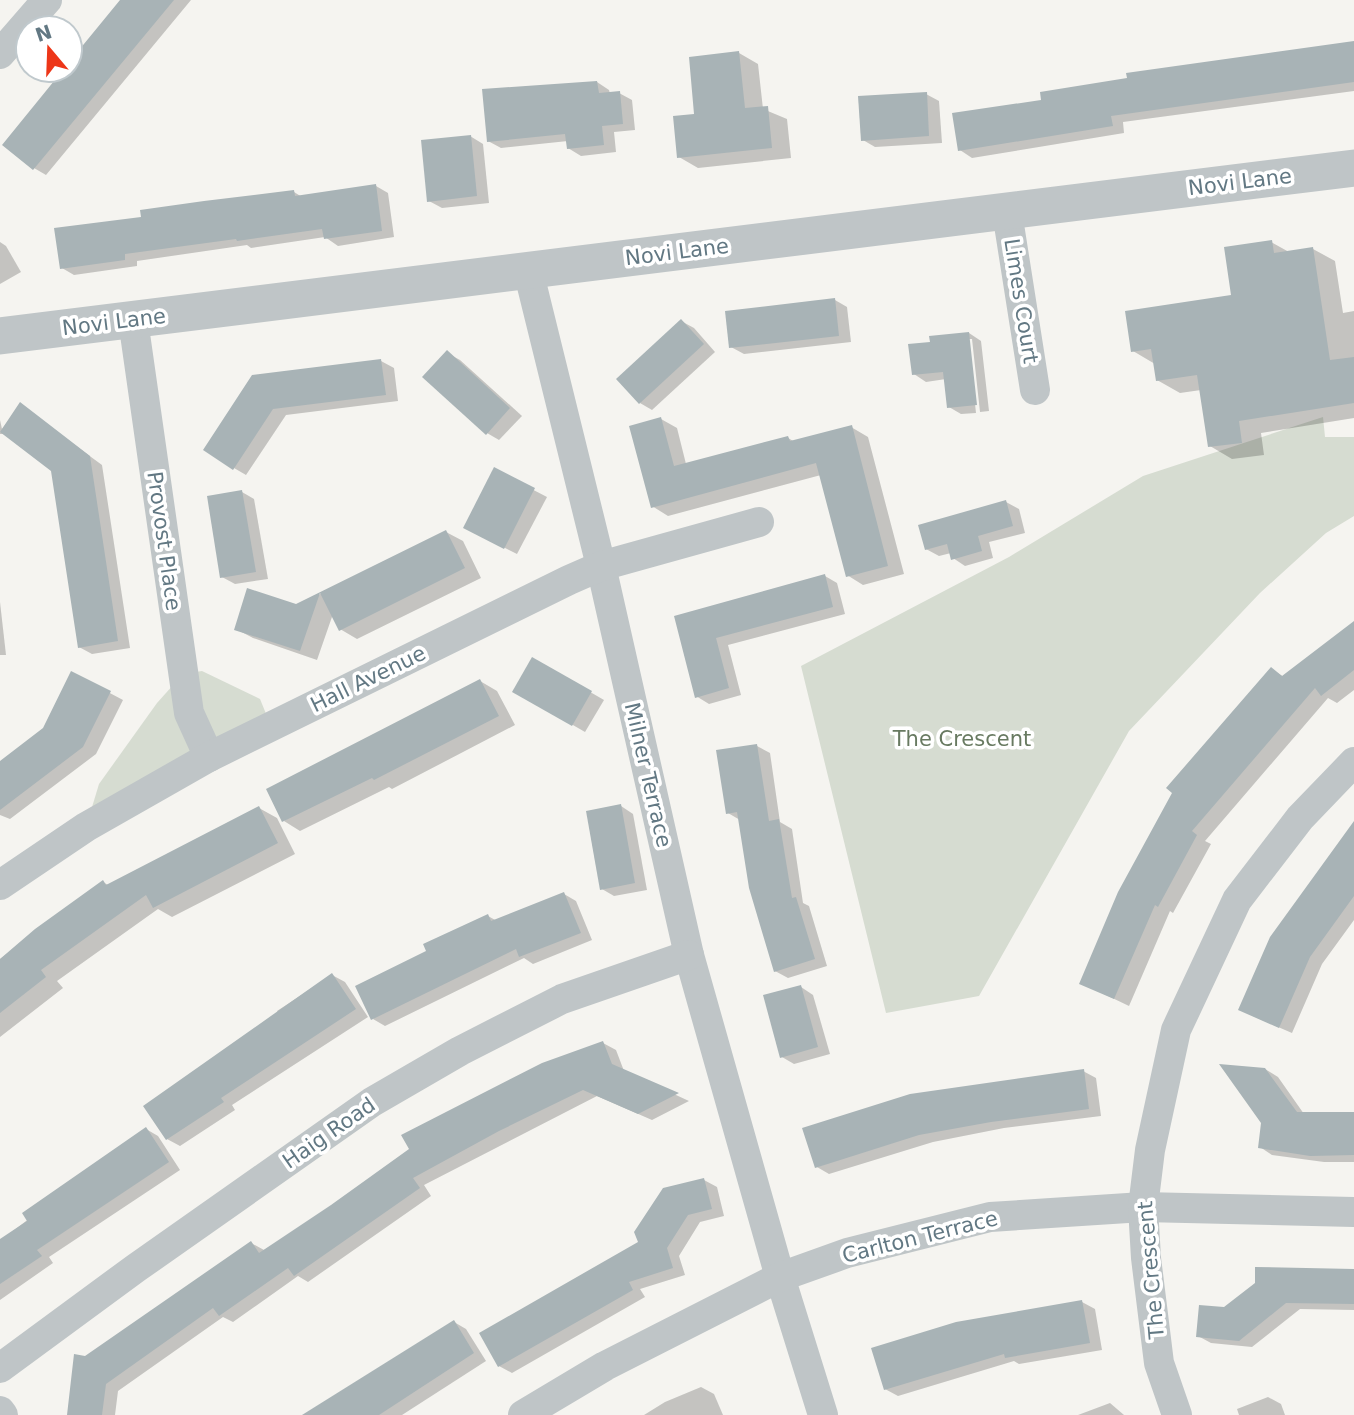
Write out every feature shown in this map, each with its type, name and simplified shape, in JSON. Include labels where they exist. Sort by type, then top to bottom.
[{"type":"street","points":[[0,54],[47,0]]},
{"type":"street","name":"Novi Lane","points":[[0,336],[1354,168]]},
{"type":"street","name":"Limes Court","points":[[1007,212],[1035,390]]},
{"type":"street","name":"Milner Terrace","points":[[528,270],[601,566],[690,956],[779,1277],[823,1415]]},
{"type":"street","name":"Provost Place","points":[[133,320],[189,713],[209,757]]},
{"type":"street","name":"Hall Avenue","points":[[0,885],[86,827],[209,757],[601,566],[759,522]]},
{"type":"street","name":"The Crescent","points":[[1177,1415],[1159,1363],[1146,1258],[1143,1207],[1150,1150],[1176,1030],[1237,901],[1300,818],[1354,762]]},
{"type":"street","name":"Haig Road","points":[[0,1368],[372,1102],[460,1051],[562,999],[690,956]]},
{"type":"street","name":"Carlton Terrace","points":[[523,1415],[605,1366],[779,1277],[847,1254],[990,1217],[1143,1207],[1354,1212]]},
{"type":"street","points":[[0,1411],[3,1415]]},
{"type":"green space","name":"The Crescent","points":[[1323,417],[1325,437],[1354,437],[1354,516],[1326,533],[1260,593],[1129,731],[979,996],[886,1013],[801,666],[1009,557],[1143,476]]},
{"type":"green space","points":[[202,671],[260,699],[271,726],[86,827],[99,784],[157,703],[183,674]]},
{"type":"building","points":[[120,0],[174,0],[33,170],[2,145],[52,84],[84,84],[84,44]]},
{"type":"building","points":[[1354,41],[1354,82],[1111,116],[1113,126],[958,151],[952,113],[1041,100],[1040,92],[1127,78],[1126,73]]},
{"type":"building","points":[[739,51],[745,108],[768,106],[772,148],[677,158],[673,116],[694,114],[689,57]]},
{"type":"building","points":[[597,81],[599,93],[620,91],[623,124],[602,126],[604,145],[567,149],[565,134],[487,142],[482,89]]},
{"type":"building","points":[[927,92],[929,136],[861,141],[858,96]]},
{"type":"building","points":[[471,135],[477,196],[427,202],[421,140]]},
{"type":"building","points":[[376,184],[382,231],[324,239],[322,229],[237,241],[236,239],[125,254],[125,260],[60,269],[54,228],[141,217],[140,210],[204,201],[294,190],[295,196]]},
{"type":"building","points":[[1272,240],[1274,253],[1313,247],[1330,360],[1354,357],[1354,403],[1239,421],[1242,443],[1208,447],[1197,375],[1156,381],[1151,349],[1131,352],[1125,311],[1231,295],[1224,247]]},
{"type":"building","points":[[835,298],[839,336],[729,348],[725,311]]},
{"type":"building","points":[[681,319],[704,344],[639,404],[616,379]]},
{"type":"building","points":[[969,332],[977,405],[947,408],[943,372],[912,375],[908,344],[930,342],[929,336]]},
{"type":"building","points":[[447,350],[510,408],[486,435],[422,377]]},
{"type":"building","points":[[381,359],[386,395],[273,409],[233,470],[203,450],[252,375]]},
{"type":"building","points":[[20,402],[90,456],[118,641],[78,648],[51,471],[0,432]]},
{"type":"building","points":[[661,417],[674,466],[788,436],[790,441],[852,425],[888,566],[846,577],[816,463],[651,508],[629,426]]},
{"type":"building","points":[[494,467],[535,488],[504,549],[463,528]]},
{"type":"building","points":[[242,490],[256,572],[220,578],[207,496]]},
{"type":"building","points":[[1006,500],[1013,526],[978,536],[982,551],[951,560],[947,544],[925,550],[918,525]]},
{"type":"building","points":[[446,530],[465,568],[339,631],[320,593],[300,651],[234,630],[247,588],[296,604]]},
{"type":"building","points":[[825,574],[833,607],[716,638],[729,688],[695,698],[674,616]]},
{"type":"building","points":[[1354,621],[1354,670],[1321,696],[1315,688],[1192,831],[1197,835],[1158,907],[1155,905],[1114,999],[1079,984],[1118,892],[1172,793],[1166,788],[1271,667],[1282,676]]},
{"type":"building","points":[[532,657],[592,691],[572,726],[512,692]]},
{"type":"building","points":[[71,671],[111,691],[83,747],[0,810],[0,761],[43,728]]},
{"type":"building","points":[[480,679],[499,716],[374,780],[372,778],[282,822],[266,789]]},
{"type":"building","points":[[757,744],[769,821],[779,819],[792,898],[796,897],[815,959],[774,972],[749,888],[737,812],[726,814],[716,750]]},
{"type":"building","points":[[621,804],[635,883],[600,890],[586,811]]},
{"type":"building","points":[[259,806],[278,843],[153,908],[146,895],[41,970],[46,977],[0,1013],[0,959],[35,929],[103,880],[106,885]]},
{"type":"building","points":[[1354,821],[1354,896],[1310,957],[1279,1028],[1238,1010],[1270,937]]},
{"type":"building","points":[[564,892],[581,933],[519,957],[516,949],[371,1020],[355,986],[426,951],[423,944],[488,914],[491,921]]},
{"type":"building","points":[[332,973],[356,1009],[221,1098],[224,1102],[166,1140],[143,1106]]},
{"type":"building","points":[[801,985],[818,1047],[780,1058],[763,995]]},
{"type":"building","points":[[603,1041],[612,1064],[679,1093],[638,1114],[583,1090],[499,1131],[413,1178],[420,1188],[294,1276],[288,1268],[219,1316],[213,1308],[106,1384],[102,1415],[67,1415],[74,1354],[85,1356],[251,1241],[259,1253],[331,1205],[409,1149],[401,1135],[542,1063]]},
{"type":"building","points":[[1219,1064],[1265,1068],[1297,1112],[1354,1112],[1354,1155],[1310,1156],[1258,1148],[1261,1123]]},
{"type":"building","points":[[1084,1069],[1089,1109],[919,1135],[815,1168],[802,1128],[910,1094]]},
{"type":"building","points":[[146,1127],[169,1162],[37,1250],[42,1256],[0,1284],[0,1239],[27,1221],[22,1213]]},
{"type":"building","points":[[704,1178],[712,1209],[688,1215],[667,1248],[673,1268],[629,1282],[633,1290],[498,1367],[479,1333],[638,1242],[634,1232],[663,1188]]},
{"type":"building","points":[[1255,1267],[1354,1269],[1354,1304],[1286,1303],[1239,1341],[1196,1337],[1199,1305],[1224,1307],[1255,1283]]},
{"type":"building","points":[[1082,1300],[1090,1343],[1005,1358],[1004,1354],[884,1390],[871,1348],[956,1322]]},
{"type":"building","points":[[454,1320],[474,1353],[379,1415],[302,1415]]}]
